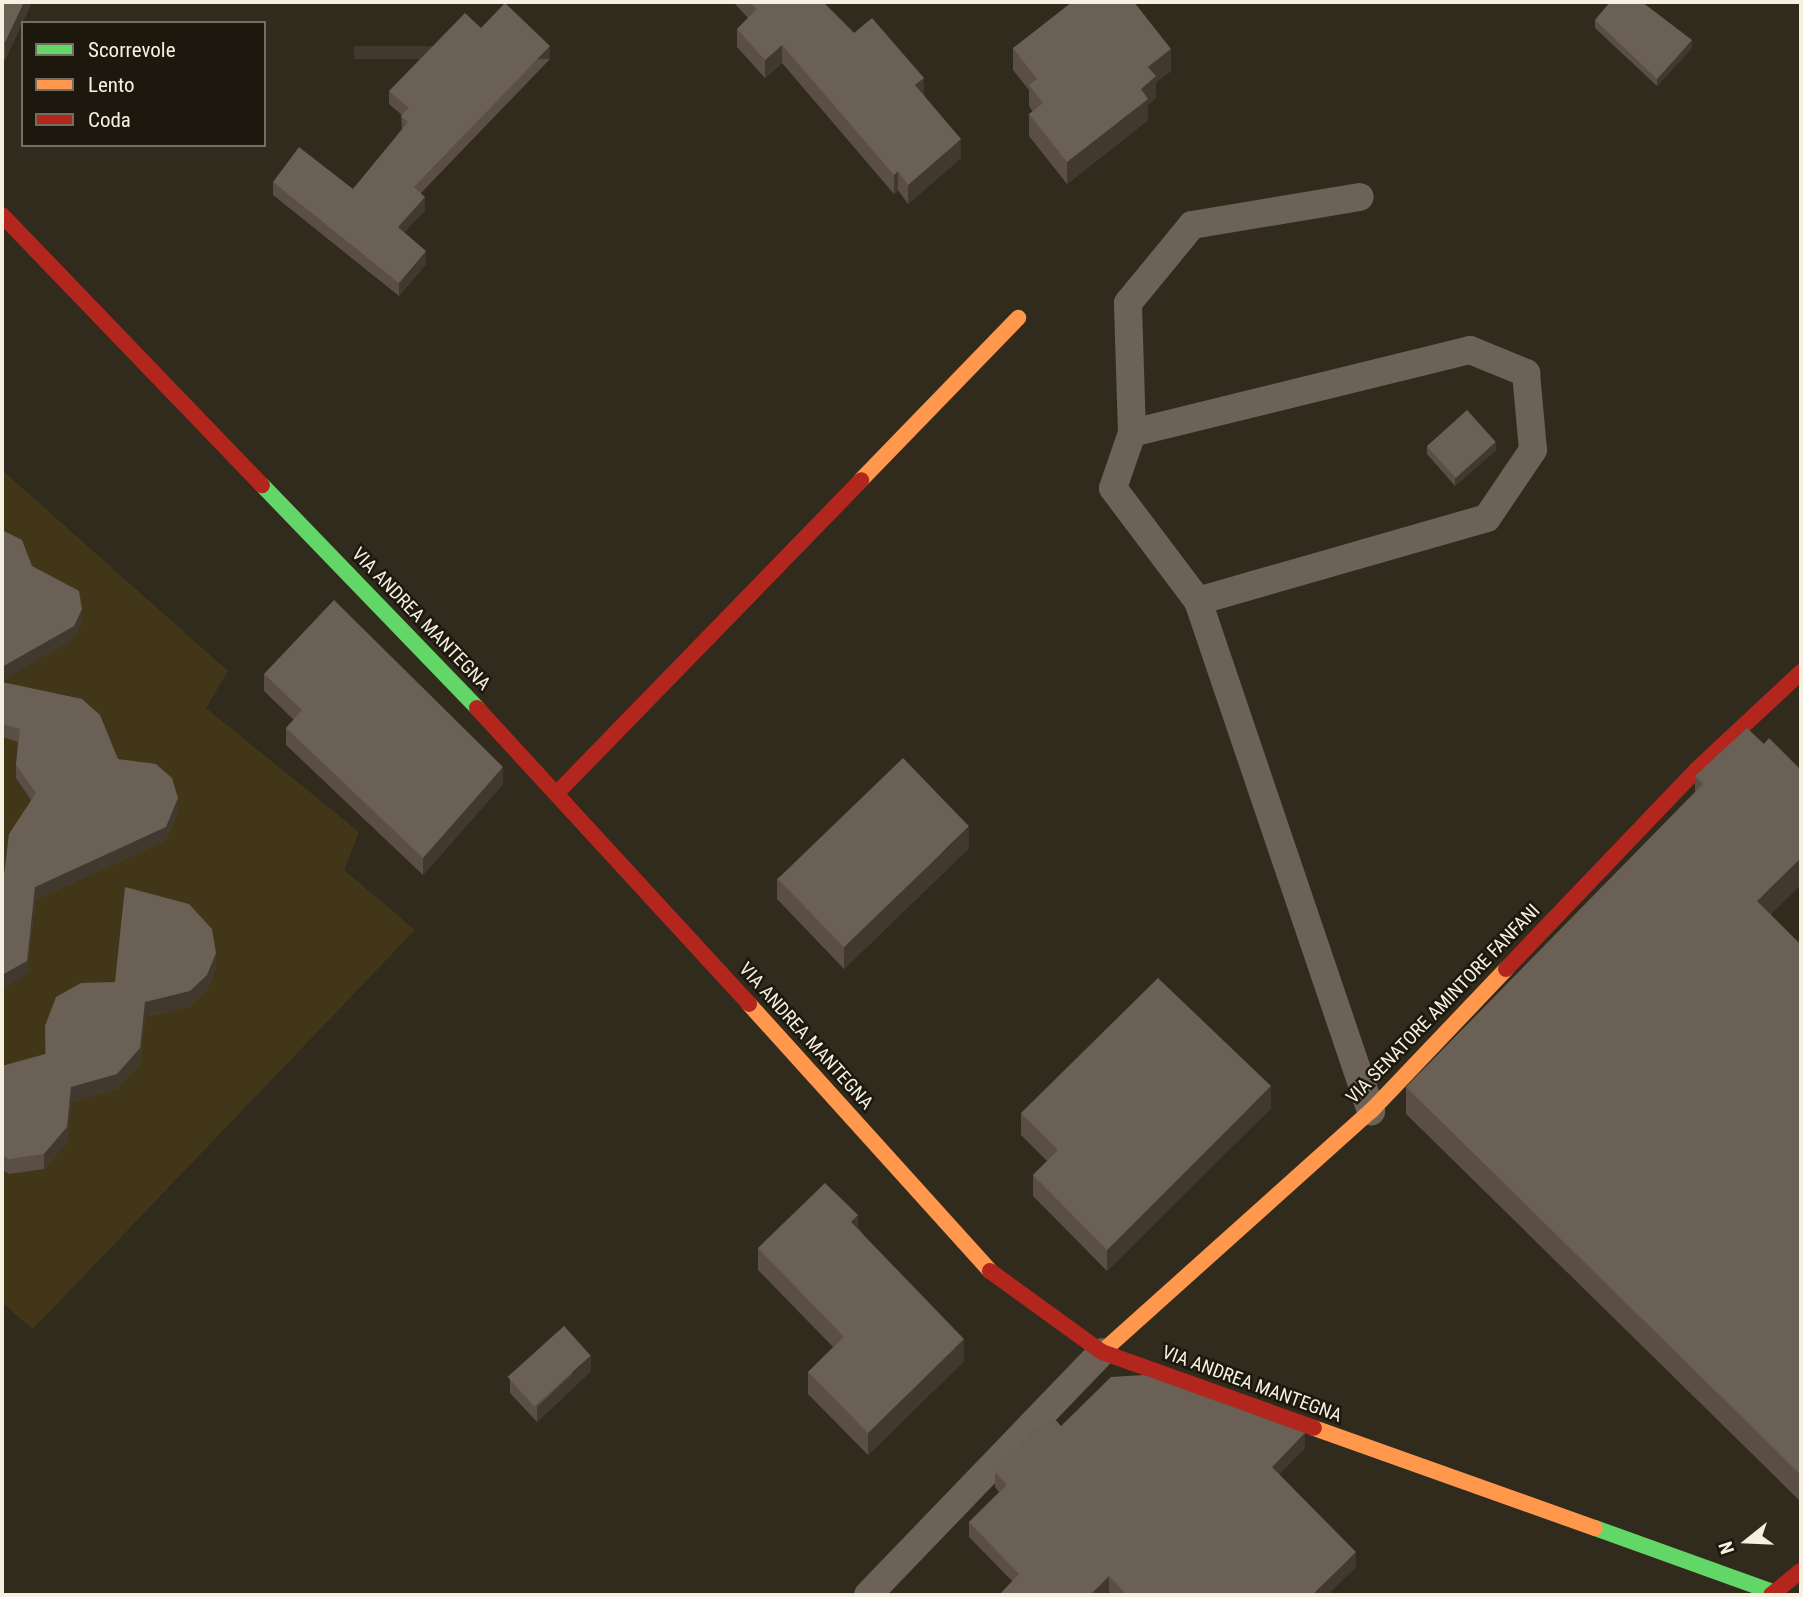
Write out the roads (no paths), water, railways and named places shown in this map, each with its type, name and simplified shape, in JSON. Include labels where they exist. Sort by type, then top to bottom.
[{"type":"street","name":"VIA ANDREA MANTEGNA","points":[[2,215],[558,792],[1003,1285],[1102,1352],[1772,1594]]},
{"type":"street","points":[[558,792],[1018,318]]},
{"type":"street","name":"VIA SENATORE AMINTORE FANFANI","points":[[1102,1352],[1371,1111],[1696,770],[1801,672]]},
{"type":"street","points":[[1772,1594],[1801,1571]]},
{"type":"lane","points":[[1360,197],[1192,225],[1128,303],[1132,433],[1113,488],[1198,601],[1371,1111]]},
{"type":"lane","points":[[1132,433],[1470,350],[1526,373],[1533,450],[1487,518],[1198,601]]},
{"type":"lane","points":[[868,1595],[1102,1352]]}]
